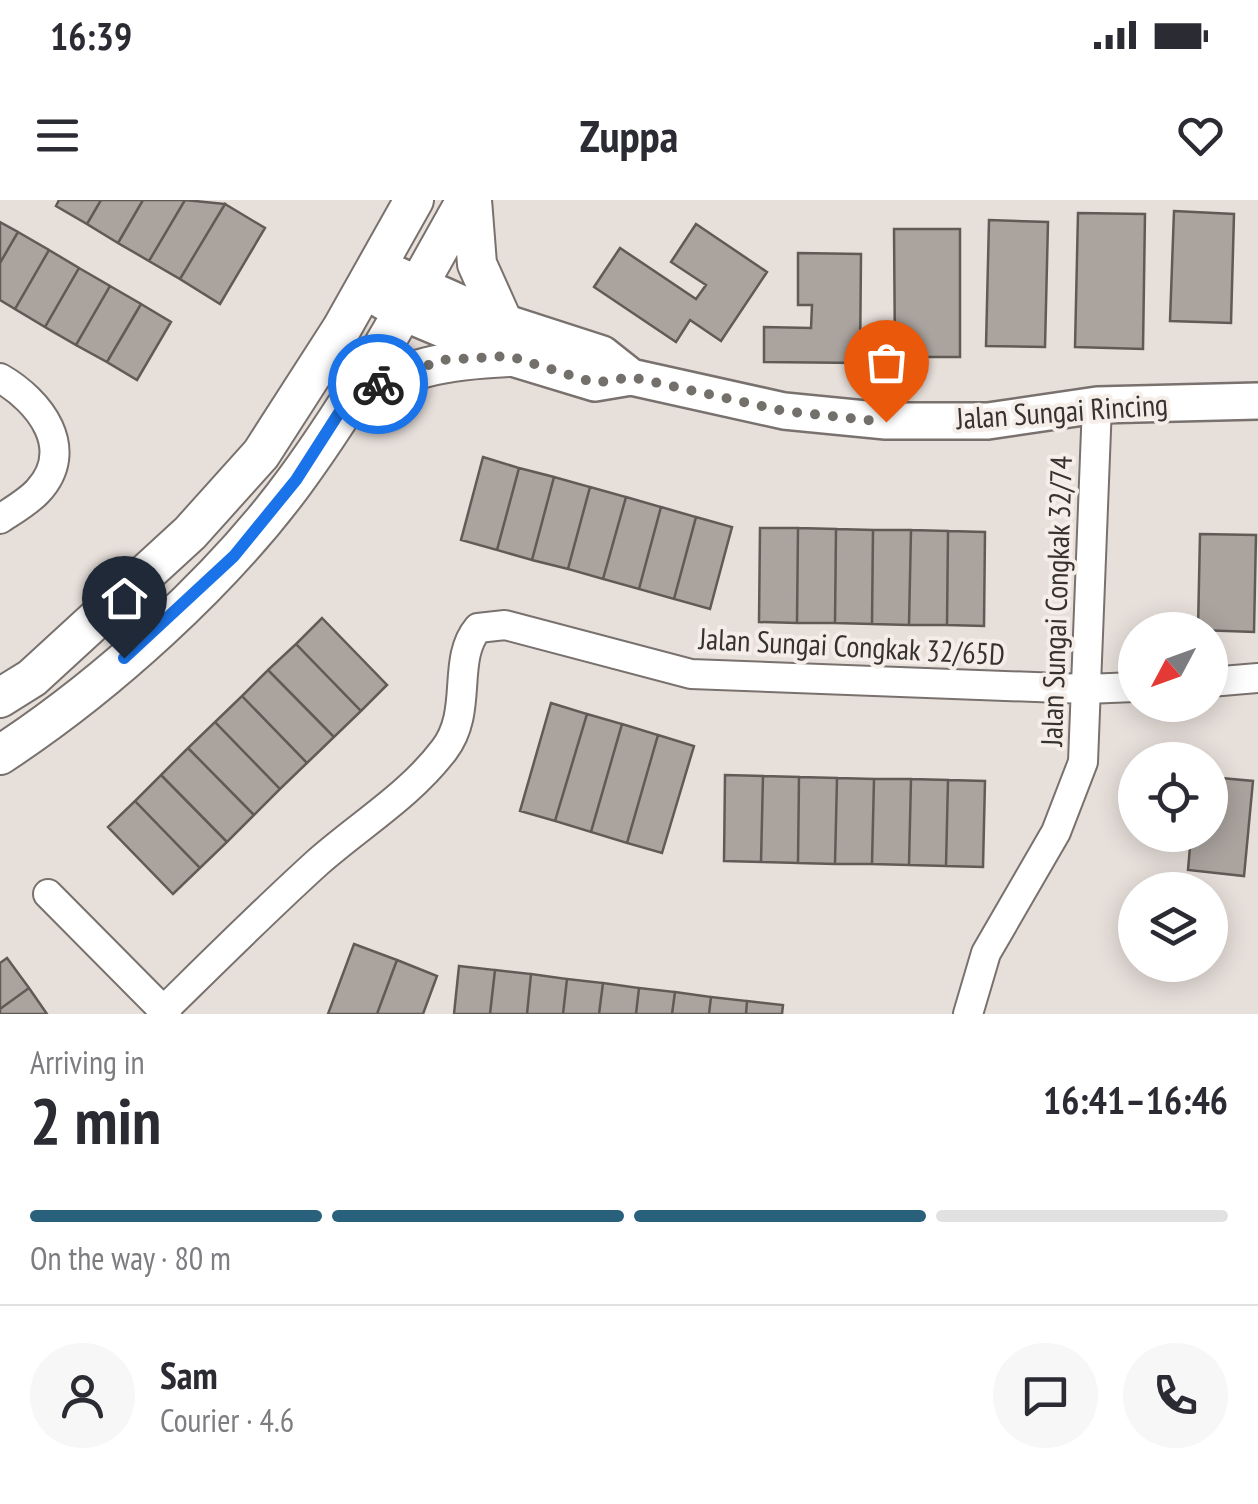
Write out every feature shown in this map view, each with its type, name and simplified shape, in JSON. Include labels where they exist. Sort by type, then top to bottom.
[{"type":"main road","points":[[0,698],[32,678],[176,546],[250,467],[370,278],[414,200]]},
{"type":"main road","points":[[0,755],[68,710],[234,556],[296,480],[469,200]]},
{"type":"main road","points":[[346,402],[388,379],[506,339],[476,264],[469,200]]},
{"type":"street","name":"Jalan Sungai Rincing","points":[[370,278],[506,339],[602,354],[631,377],[784,411],[886,422],[988,421],[1097,405],[1258,401]]},
{"type":"street","points":[[0,378],[26,392],[50,423],[56,463],[38,491],[0,520]]},
{"type":"street","name":"Jalan Sungai Congkak 32/74","points":[[968,1014],[986,953],[1056,832],[1083,762],[1097,405]]},
{"type":"street","name":"Jalan Sungai Congkak 32/65D","points":[[165,1012],[319,861],[420,778],[448,746],[464,707],[466,642],[478,628],[506,625],[691,674],[1118,688]]},
{"type":"street","points":[[1228,680],[1258,678]]},
{"type":"street","points":[[48,894],[165,1012]]},
{"type":"building","points":[[59,200],[101,200],[87,224],[56,206]]},
{"type":"building","points":[[101,200],[143,200],[118,243],[87,224]]},
{"type":"building","points":[[143,200],[185,200],[149,261],[118,243]]},
{"type":"building","points":[[185,200],[225,204],[180,279],[149,261]]},
{"type":"building","points":[[225,204],[265,228],[220,304],[180,279]]},
{"type":"building","points":[[1174,211],[1234,214],[1231,323],[1170,321]]},
{"type":"building","points":[[1078,213],[1145,214],[1143,349],[1075,347]]},
{"type":"building","points":[[989,220],[1048,222],[1045,347],[986,346]]},
{"type":"building","points":[[0,222],[18,232],[0,263]]},
{"type":"building","points":[[696,224],[767,272],[721,341],[690,320],[676,342],[594,287],[620,248],[696,299],[706,285],[671,262]]},
{"type":"building","points":[[894,229],[960,229],[960,357],[895,357]]},
{"type":"building","points":[[18,232],[49,250],[15,309],[0,300],[0,263]]},
{"type":"building","points":[[49,250],[79,268],[45,327],[15,309]]},
{"type":"building","points":[[798,253],[861,254],[860,363],[764,362],[764,327],[811,328],[812,305],[798,305]]},
{"type":"building","points":[[79,268],[110,286],[76,345],[45,327]]},
{"type":"building","points":[[110,286],[141,304],[107,362],[76,345]]},
{"type":"building","points":[[141,304],[171,322],[137,380],[107,362]]},
{"type":"building","points":[[483,457],[519,468],[497,550],[461,540]]},
{"type":"building","points":[[519,468],[554,477],[532,560],[497,550]]},
{"type":"building","points":[[554,477],[590,487],[568,569],[532,560]]},
{"type":"building","points":[[590,487],[626,497],[603,579],[568,569]]},
{"type":"building","points":[[626,497],[661,507],[639,589],[603,579]]},
{"type":"building","points":[[661,507],[696,517],[674,599],[639,589]]},
{"type":"building","points":[[696,517],[732,527],[710,609],[674,599]]},
{"type":"building","points":[[760,528],[798,528],[797,623],[759,622]]},
{"type":"building","points":[[798,528],[836,529],[835,623],[797,623]]},
{"type":"building","points":[[836,529],[873,530],[872,624],[835,623]]},
{"type":"building","points":[[873,530],[911,530],[909,625],[872,624]]},
{"type":"building","points":[[911,530],[948,531],[947,625],[909,625]]},
{"type":"building","points":[[948,531],[985,532],[984,626],[947,625]]},
{"type":"building","points":[[1200,534],[1256,535],[1254,632],[1228,631],[1228,612],[1198,612]]},
{"type":"building","points":[[322,618],[387,685],[361,711],[296,644]]},
{"type":"building","points":[[296,644],[361,711],[334,737],[268,670]]},
{"type":"building","points":[[268,670],[334,737],[307,763],[242,696]]},
{"type":"building","points":[[242,696],[307,763],[280,789],[215,722]]},
{"type":"building","points":[[551,703],[587,714],[555,821],[520,811]]},
{"type":"building","points":[[587,714],[622,724],[591,832],[555,821]]},
{"type":"building","points":[[215,722],[280,789],[254,815],[188,748]]},
{"type":"building","points":[[622,724],[658,735],[627,843],[591,832]]},
{"type":"building","points":[[658,735],[694,746],[662,853],[627,843]]},
{"type":"building","points":[[188,748],[254,815],[227,842],[161,775]]},
{"type":"building","points":[[161,775],[227,842],[200,868],[135,801]]},
{"type":"building","points":[[725,775],[763,776],[761,862],[724,861]]},
{"type":"building","points":[[763,776],[799,777],[798,863],[761,862]]},
{"type":"building","points":[[799,777],[837,778],[835,864],[798,863]]},
{"type":"building","points":[[837,778],[874,779],[872,864],[835,864]]},
{"type":"building","points":[[874,779],[911,779],[909,865],[872,864]]},
{"type":"building","points":[[911,779],[948,780],[946,866],[909,865]]},
{"type":"building","points":[[1228,779],[1253,781],[1244,876],[1188,870],[1190,852],[1228,852]]},
{"type":"building","points":[[948,780],[985,781],[983,867],[946,866]]},
{"type":"building","points":[[135,801],[200,868],[173,894],[108,827]]},
{"type":"building","points":[[354,944],[397,960],[377,1014],[328,1014]]},
{"type":"building","points":[[7,958],[29,988],[0,1009],[0,963]]},
{"type":"building","points":[[397,960],[437,976],[423,1014],[377,1014]]},
{"type":"building","points":[[459,966],[495,970],[490,1014],[454,1014]]},
{"type":"building","points":[[495,970],[531,974],[527,1014],[490,1014]]},
{"type":"building","points":[[531,974],[567,979],[563,1014],[527,1014]]},
{"type":"building","points":[[567,979],[603,983],[599,1014],[563,1014]]},
{"type":"building","points":[[603,983],[639,988],[636,1014],[599,1014]]},
{"type":"building","points":[[29,988],[47,1014],[0,1014],[0,1009]]},
{"type":"building","points":[[639,988],[675,992],[672,1014],[636,1014]]},
{"type":"building","points":[[675,992],[711,997],[709,1014],[672,1014]]},
{"type":"building","points":[[711,997],[747,1001],[746,1014],[709,1014]]},
{"type":"building","points":[[747,1001],[783,1005],[782,1014],[746,1014]]},
{"type":"way so far","points":[[378,384],[442,360],[509,356],[595,383],[631,377],[784,411],[886,422]]},
{"type":"route","points":[[124,658],[234,556],[296,480],[346,402],[378,384]]}]
